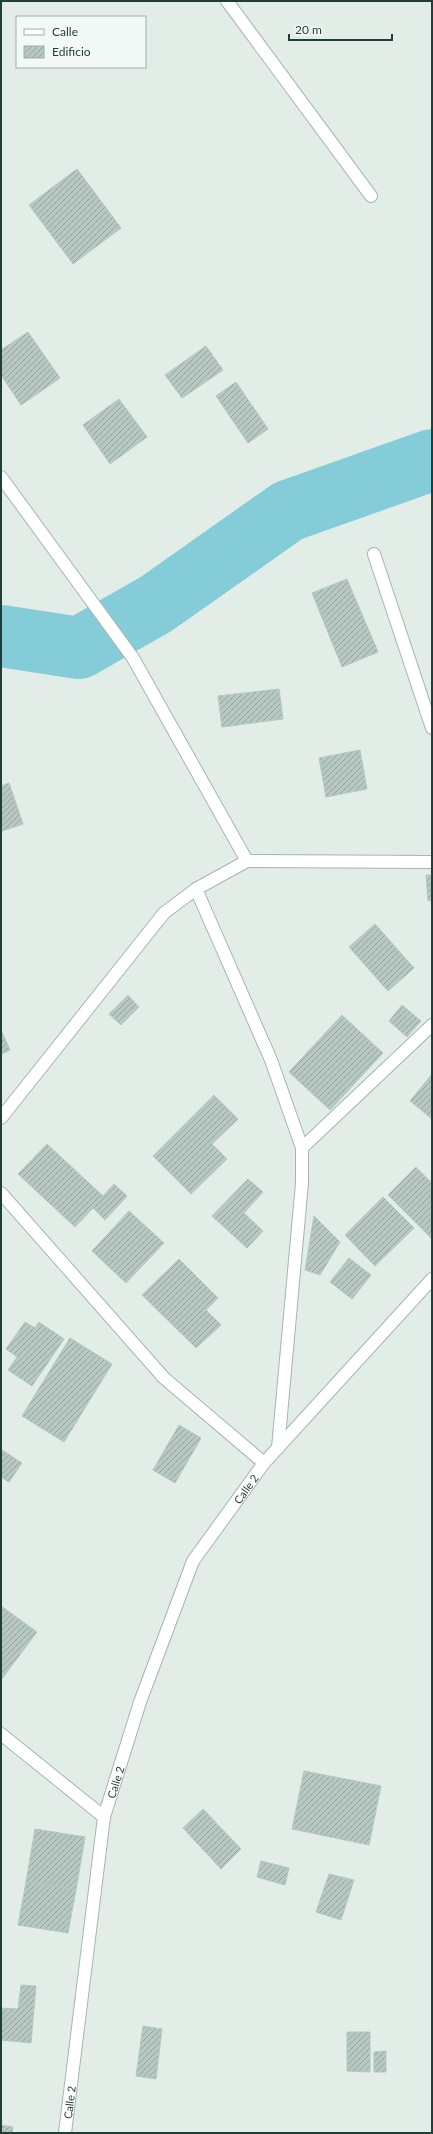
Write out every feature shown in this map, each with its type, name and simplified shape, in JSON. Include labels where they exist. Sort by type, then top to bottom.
[{"type":"street","points":[[227,1],[371,196]]},
{"type":"street","points":[[1,477],[133,658],[246,861]]},
{"type":"street","points":[[374,554],[432,728]]},
{"type":"street","points":[[1,1118],[164,913],[196,889],[246,861],[432,862]]},
{"type":"street","points":[[196,889],[271,1060],[302,1148],[302,1183],[278,1448]]},
{"type":"street","points":[[302,1148],[432,1025]]},
{"type":"street","points":[[1,1193],[164,1378],[264,1463]]},
{"type":"street","name":"Calle 2","points":[[65,2133],[104,1817],[140,1702],[193,1561],[264,1463],[432,1279]]},
{"type":"street","points":[[1,1734],[104,1817]]},
{"type":"building","points":[[77,169],[121,228],[73,264],[29,205]]},
{"type":"building","points":[[28,332],[60,378],[21,405],[1,375],[1,350]]},
{"type":"building","points":[[206,346],[223,370],[182,398],[165,375]]},
{"type":"building","points":[[236,382],[268,429],[248,443],[216,396]]},
{"type":"building","points":[[119,399],[147,437],[110,464],[83,425]]},
{"type":"building","points":[[347,579],[378,652],[342,667],[312,593]]},
{"type":"building","points":[[279,689],[283,719],[222,727],[218,696]]},
{"type":"building","points":[[360,750],[367,789],[326,797],[319,758]]},
{"type":"building","points":[[9,783],[23,824],[2,831],[1,786]]},
{"type":"building","points":[[426,875],[432,875],[432,900],[428,901]]},
{"type":"building","points":[[375,924],[414,968],[388,991],[349,947]]},
{"type":"building","points":[[128,995],[139,1007],[121,1025],[109,1014]]},
{"type":"building","points":[[402,1005],[421,1021],[407,1037],[389,1021]]},
{"type":"building","points":[[342,1015],[383,1053],[330,1110],[289,1072]]},
{"type":"building","points":[[1,1030],[10,1050],[1,1054]]},
{"type":"building","points":[[432,1074],[432,1119],[410,1101]]},
{"type":"building","points":[[214,1095],[238,1119],[212,1144],[227,1159],[191,1194],[153,1156]]},
{"type":"building","points":[[47,1144],[103,1196],[114,1184],[127,1196],[105,1220],[93,1208],[75,1227],[18,1174]]},
{"type":"building","points":[[416,1167],[432,1183],[432,1239],[388,1195]]},
{"type":"building","points":[[248,1179],[263,1192],[244,1213],[263,1231],[247,1248],[212,1216]]},
{"type":"building","points":[[383,1197],[414,1228],[375,1266],[345,1235]]},
{"type":"building","points":[[129,1211],[164,1243],[126,1283],[92,1251]]},
{"type":"building","points":[[314,1216],[340,1242],[320,1275],[305,1270]]},
{"type":"building","points":[[349,1258],[371,1275],[352,1299],[330,1282]]},
{"type":"building","points":[[179,1259],[218,1298],[206,1310],[221,1325],[196,1348],[142,1295]]},
{"type":"building","points":[[25,1322],[35,1328],[39,1322],[64,1339],[32,1386],[8,1370],[17,1357],[6,1349]]},
{"type":"building","points":[[70,1338],[112,1364],[64,1442],[22,1416]]},
{"type":"building","points":[[179,1425],[201,1438],[175,1483],[153,1470]]},
{"type":"building","points":[[2,1450],[22,1463],[9,1482],[1,1477]]},
{"type":"building","points":[[1,1606],[37,1632],[1,1680]]},
{"type":"building","points":[[304,1771],[381,1786],[369,1845],[292,1829]]},
{"type":"building","points":[[203,1809],[241,1849],[221,1869],[183,1828]]},
{"type":"building","points":[[35,1829],[85,1837],[76,1890],[26,1882]]},
{"type":"building","points":[[261,1861],[289,1868],[285,1885],[257,1877]]},
{"type":"building","points":[[329,1874],[354,1880],[341,1920],[316,1912]]},
{"type":"building","points":[[26,1882],[76,1890],[68,1933],[18,1925]]},
{"type":"building","points":[[21,1985],[36,1986],[31,2043],[1,2040],[1,2008],[18,2009]]},
{"type":"building","points":[[143,2026],[162,2029],[156,2079],[136,2076]]},
{"type":"building","points":[[347,2032],[370,2032],[370,2072],[347,2071]]},
{"type":"building","points":[[386,2051],[386,2072],[374,2072],[374,2052]]},
{"type":"building","points":[[1,2125],[13,2127],[12,2133],[1,2133]]},
{"type":"waterway","points":[[1,636],[79,648],[156,604],[288,511],[432,460]]}]
